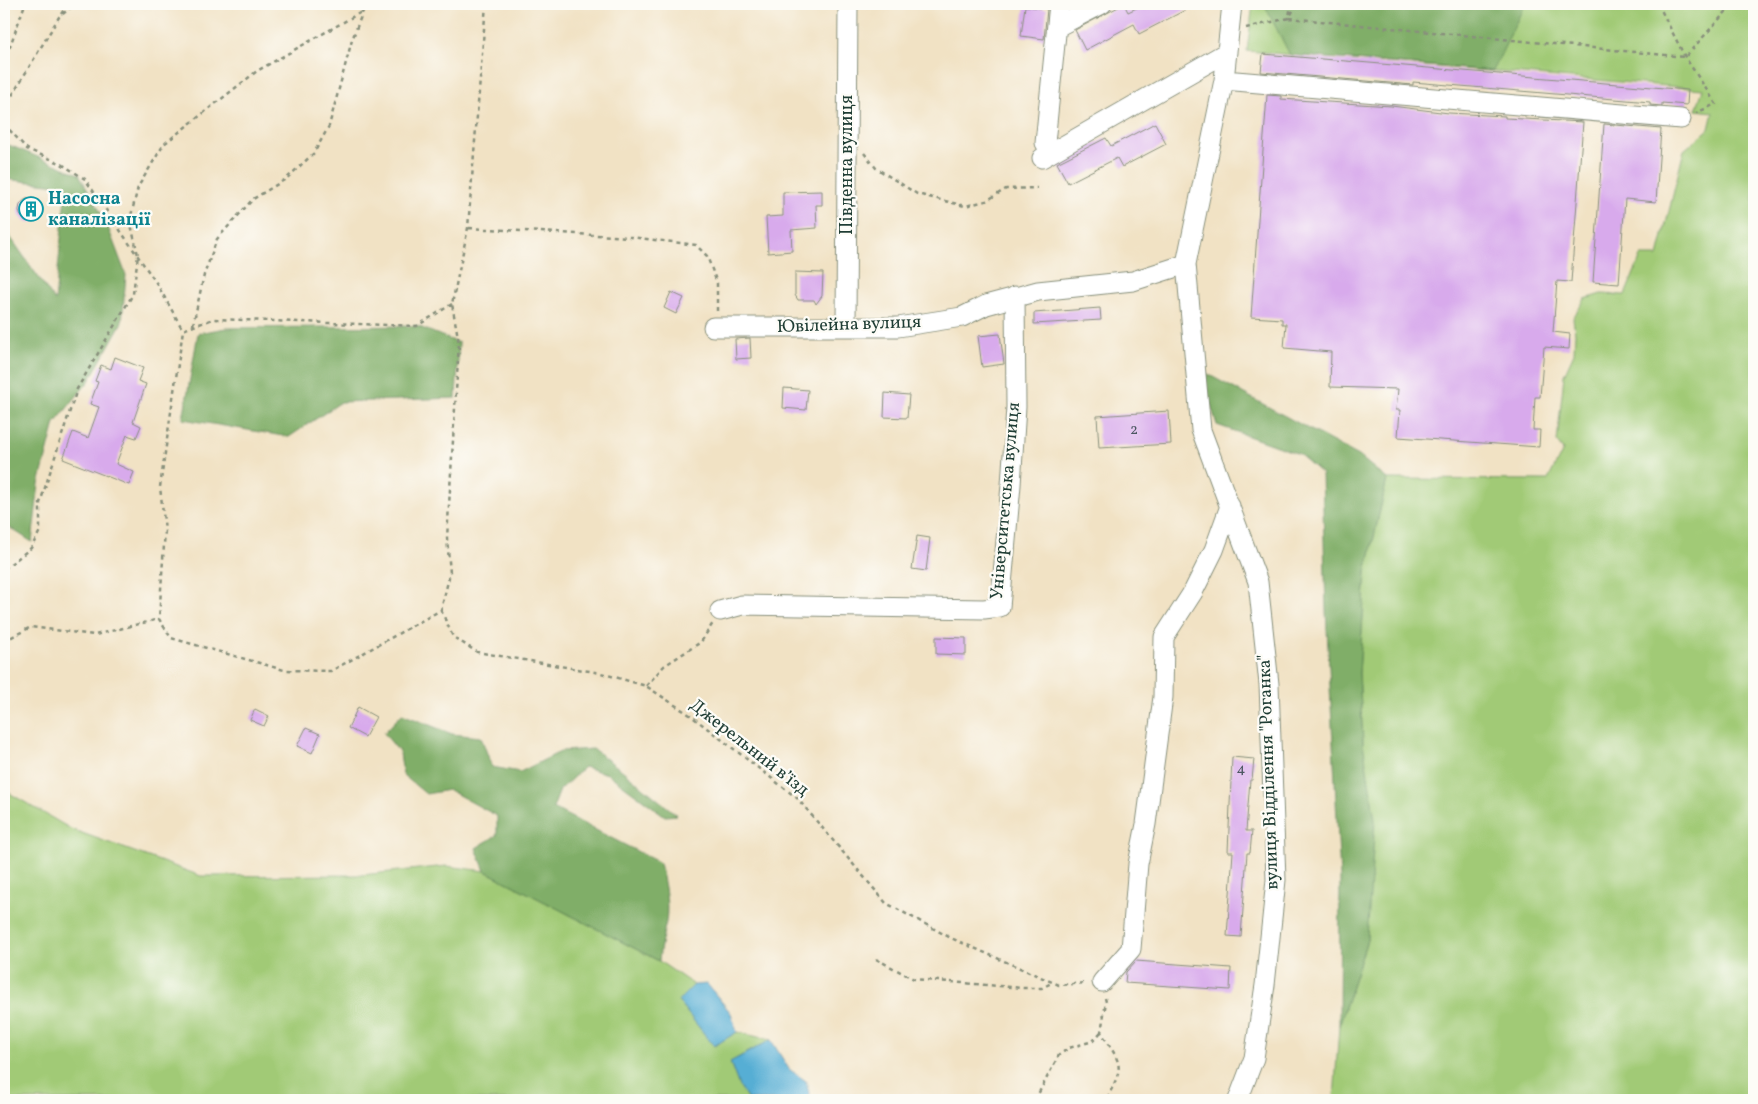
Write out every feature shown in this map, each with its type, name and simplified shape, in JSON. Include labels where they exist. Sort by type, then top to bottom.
[{"type":"street","name":"Південна вулиця","points":[[846,326],[848,4]]},
{"type":"street","points":[[1059,4],[1044,151],[1227,52]]},
{"type":"street","points":[[1057,27],[1102,4]]},
{"type":"street","name":"вулиця Відділення \"Роганка\"","points":[[1232,4],[1224,80],[1186,264],[1201,430],[1258,582],[1268,684],[1276,880],[1265,985],[1254,1058],[1238,1100]]},
{"type":"street","points":[[1224,80],[1681,119]]},
{"type":"street","name":"Ювілейна вулиця","points":[[713,327],[898,327],[962,317],[986,305],[1038,291],[1133,281],[1186,264]]},
{"type":"street","name":"Університетська вулиця","points":[[720,611],[742,605],[984,609],[1000,607],[1016,407],[1015,296]]},
{"type":"street","points":[[1102,982],[1131,949],[1138,864],[1146,824],[1163,697],[1164,637],[1193,592],[1214,550],[1230,506]]},
{"type":"path","points":[[4,63],[25,4]]},
{"type":"path","points":[[4,109],[68,4]]},
{"type":"path","points":[[59,17],[75,4]]},
{"type":"path","points":[[4,569],[31,548],[40,531],[40,503],[77,389],[133,294],[138,255],[130,220],[138,186],[164,144],[257,71],[374,4]]},
{"type":"path","points":[[4,124],[27,149],[60,163],[85,178],[158,284],[183,330],[160,487],[165,530],[159,619],[171,638],[223,654],[284,670],[332,670],[441,610],[450,573],[447,538],[459,343],[452,304],[468,228],[486,4]]},
{"type":"path","points":[[1289,18],[1290,4]]},
{"type":"path","points":[[1289,18],[1297,4]]},
{"type":"path","points":[[1658,4],[1685,57],[1716,104],[1681,119]]},
{"type":"path","points":[[1685,57],[1733,4]]},
{"type":"path","points":[[193,326],[204,275],[217,238],[253,199],[286,179],[314,152],[329,126],[352,40],[363,11]]},
{"type":"path","points":[[1229,32],[1289,18],[1685,57]]},
{"type":"path","points":[[848,146],[864,153],[876,168],[917,194],[965,206],[986,201],[1006,189],[1037,188]]},
{"type":"path","points":[[468,228],[631,237],[696,245],[707,256],[717,283],[717,309],[713,327]]},
{"type":"path","points":[[183,330],[213,319],[417,326],[452,304]]},
{"type":"path","name":"Джерельний в’їзд","points":[[441,610],[453,637],[477,652],[601,673],[646,686],[690,715],[797,798],[886,903],[952,938],[1053,982],[1059,984],[1102,982]]},
{"type":"path","points":[[646,686],[664,666],[701,642],[720,611]]},
{"type":"path","points":[[4,641],[31,627],[94,635],[159,619]]},
{"type":"path","points":[[876,959],[914,979],[1023,988],[1042,988],[1053,982]]},
{"type":"path","points":[[1035,1100],[1059,1055],[1069,1048],[1093,1041],[1101,1032],[1106,1002],[1102,982]]},
{"type":"path","points":[[1101,1032],[1119,1061],[1119,1076],[1106,1100]]},
{"type":"green space","points":[[1253,4],[1754,4],[1754,1100],[1334,1100],[1339,1026],[1367,940],[1363,743],[1359,673],[1366,572],[1387,479],[1548,480],[1563,450],[1557,442],[1564,375],[1574,353],[1575,333],[1573,318],[1585,299],[1601,294],[1625,295],[1641,256],[1658,256],[1684,150],[1709,129],[1713,112],[1696,110],[1703,89],[1247,51]]},
{"type":"green space","points":[[1266,4],[1525,4],[1493,71],[1290,55],[1266,8]]},
{"type":"green space","points":[[9,145],[79,174],[106,222],[126,275],[122,322],[89,381],[55,423],[39,484],[32,542],[4,524],[4,228],[55,301],[66,186],[4,179],[4,147]]},
{"type":"green space","points":[[417,326],[459,343],[456,398],[341,402],[289,437],[183,419],[198,333],[226,328]]},
{"type":"green space","points":[[1200,370],[1359,456],[1387,479],[1366,572],[1359,673],[1363,743],[1375,820],[1367,940],[1339,1026],[1340,877],[1326,610],[1322,474],[1299,454],[1217,425]]},
{"type":"green space","points":[[402,714],[452,734],[481,737],[492,767],[520,772],[562,751],[593,749],[677,815],[665,816],[608,774],[584,767],[560,790],[553,808],[660,863],[667,907],[659,961],[485,871],[476,848],[497,835],[497,816],[449,790],[426,794],[403,775],[400,753],[384,733]]},
{"type":"green space","points":[[4,790],[71,829],[201,876],[362,875],[447,866],[485,871],[659,961],[694,985],[678,1001],[714,1046],[737,1032],[771,1040],[730,1062],[739,1086],[748,1100],[4,1100]]},
{"type":"water","points":[[707,984],[731,1013],[737,1032],[714,1046],[678,1001],[694,985]]},
{"type":"water","points":[[771,1040],[789,1069],[806,1081],[811,1100],[748,1100],[739,1086],[730,1062]]},
{"type":"building","points":[[1124,4],[1128,12],[1145,4],[1197,4],[1139,34],[1134,24],[1085,50],[1075,30]]},
{"type":"building","points":[[1025,6],[1047,9],[1044,39],[1021,36]]},
{"type":"building","points":[[1263,54],[1688,90],[1687,105],[1662,103],[1662,106],[1650,105],[1650,102],[1413,82],[1413,85],[1261,72]]},
{"type":"building","points":[[1267,95],[1281,96],[1281,99],[1391,106],[1449,113],[1505,116],[1505,118],[1583,122],[1571,282],[1557,281],[1553,332],[1570,334],[1569,349],[1544,347],[1540,397],[1535,397],[1533,430],[1540,430],[1539,447],[1398,437],[1400,410],[1396,410],[1398,389],[1330,387],[1331,352],[1284,348],[1286,324],[1282,324],[1282,319],[1251,317]]},
{"type":"building","points":[[1155,123],[1166,144],[1122,167],[1117,158],[1068,183],[1057,163],[1106,138],[1111,146]]},
{"type":"building","points":[[1604,124],[1661,129],[1656,202],[1625,199],[1619,284],[1593,282]]},
{"type":"building","points":[[822,191],[822,205],[816,205],[817,228],[791,230],[792,251],[768,253],[766,217],[783,216],[783,192]]},
{"type":"building","name":"Насосна каналізації","points":[[31,198],[39,202],[43,210],[39,218],[31,222],[23,218],[19,210],[23,202]]},
{"type":"building","points":[[795,272],[823,273],[822,296],[816,304],[814,300],[798,300],[795,295]]},
{"type":"building","points":[[671,292],[684,298],[676,314],[664,308]]},
{"type":"building","points":[[1100,308],[1101,320],[1034,324],[1034,313]]},
{"type":"building","points":[[1000,334],[1004,364],[982,367],[978,336]]},
{"type":"building","points":[[750,338],[751,358],[736,359],[735,339]]},
{"type":"building","points":[[115,357],[143,368],[138,381],[146,384],[133,422],[141,426],[136,438],[127,435],[116,464],[134,472],[129,485],[63,459],[73,432],[88,438],[99,407],[90,404],[98,382],[95,381],[101,365],[111,369]]},
{"type":"building","points":[[784,388],[808,390],[806,410],[783,408]]},
{"type":"building","points":[[885,393],[909,395],[907,418],[884,417]]},
{"type":"building","points":[[1169,411],[1171,444],[1099,448],[1097,416]]},
{"type":"building","points":[[917,536],[930,538],[926,571],[912,569]]},
{"type":"building","points":[[936,637],[966,638],[966,655],[936,654]]},
{"type":"building","points":[[358,707],[376,717],[365,737],[348,728]]},
{"type":"building","points":[[255,709],[269,716],[264,726],[250,720]]},
{"type":"building","points":[[306,728],[320,734],[312,753],[297,746]]},
{"type":"building","points":[[1232,757],[1254,759],[1252,780],[1250,780],[1246,831],[1252,831],[1250,853],[1247,853],[1241,937],[1227,936],[1233,852],[1228,852]]},
{"type":"building","points":[[1136,961],[1231,968],[1230,990],[1125,983],[1126,972]]},
{"type":"place","name":"Насосна каналізації","points":[[31,209]]}]
